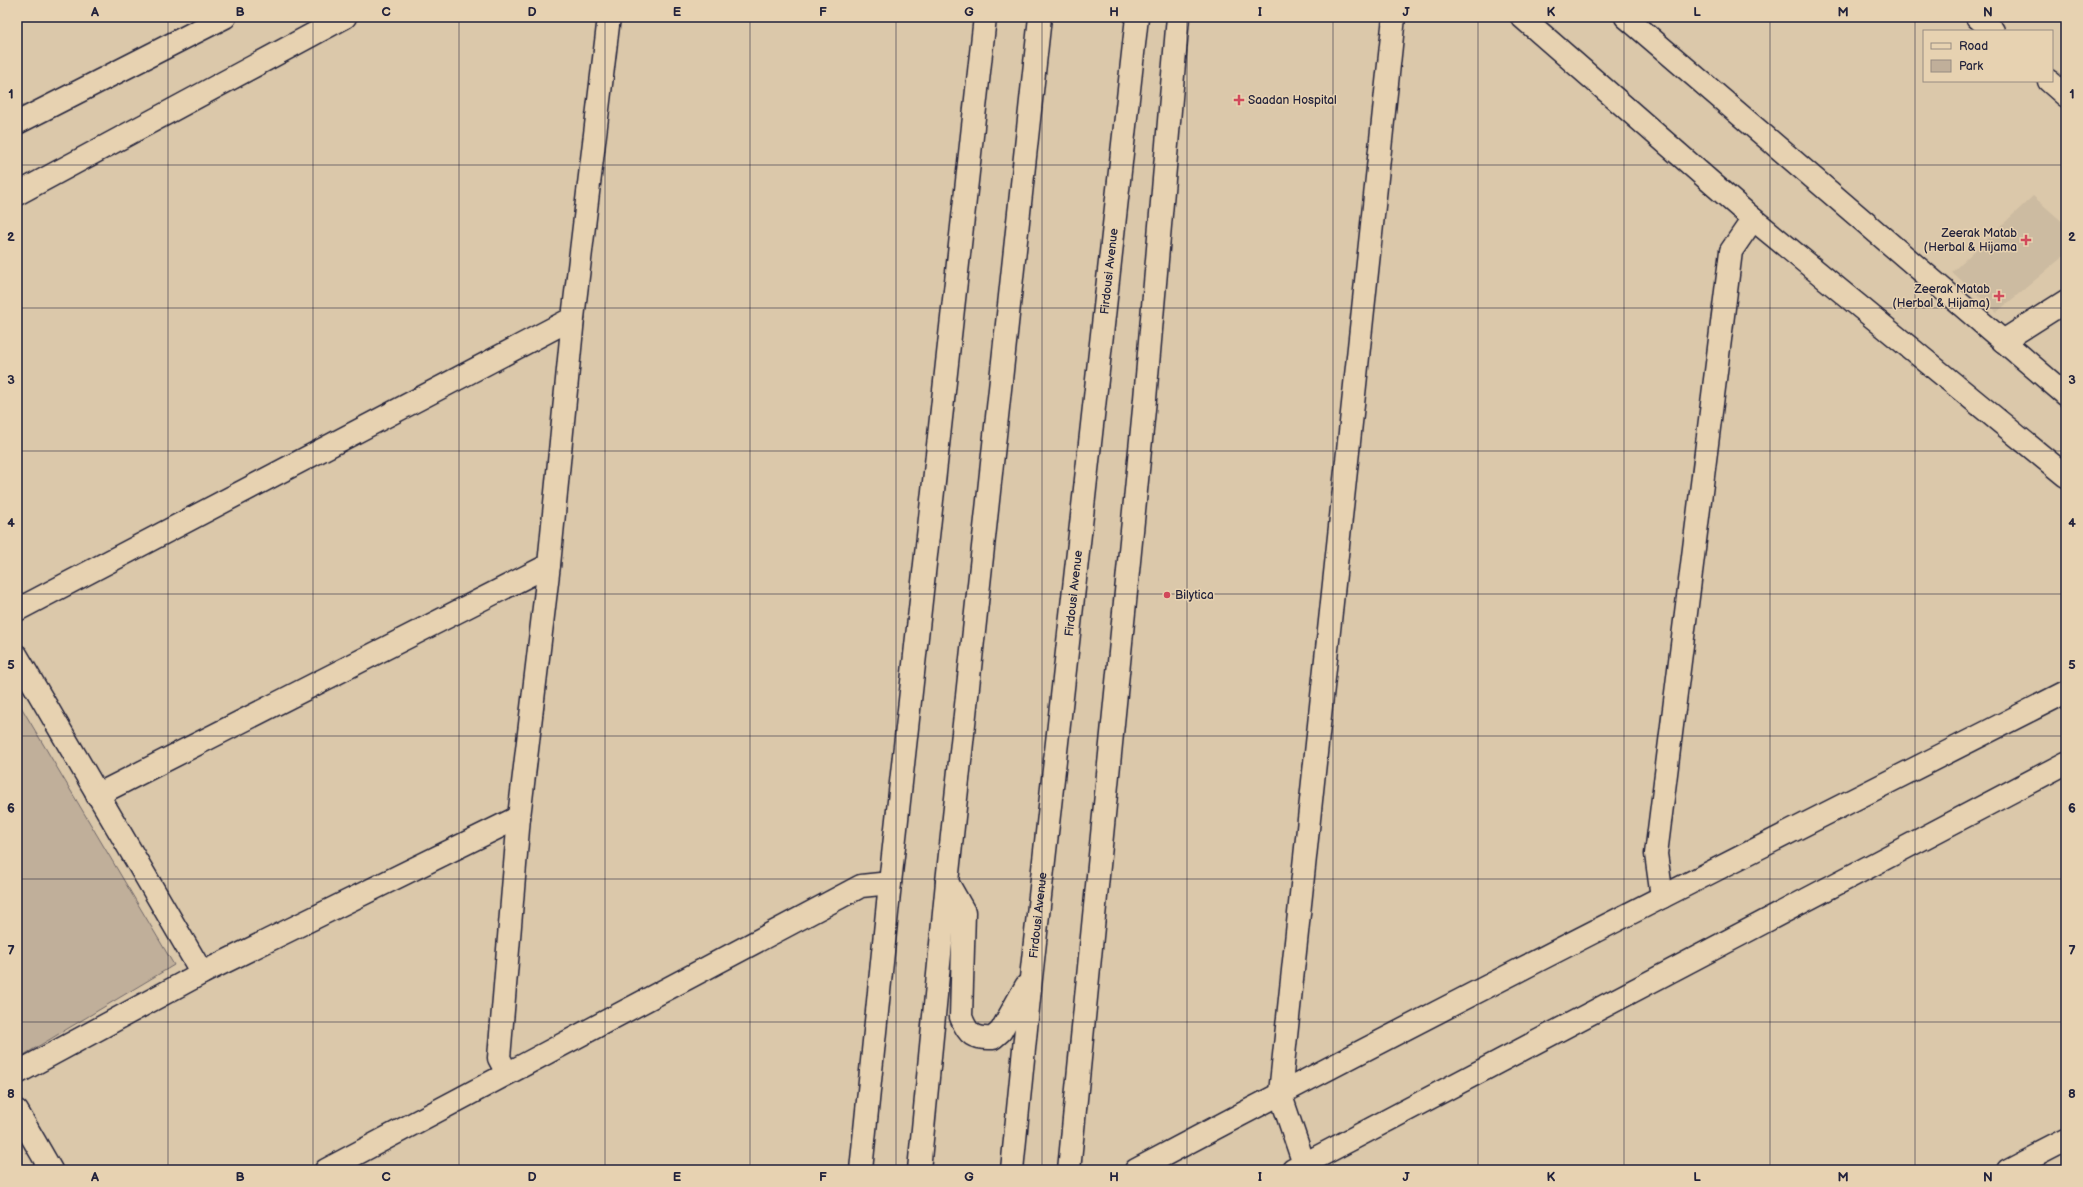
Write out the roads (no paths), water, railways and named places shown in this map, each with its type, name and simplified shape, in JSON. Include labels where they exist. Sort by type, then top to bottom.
[{"type":"street","points":[[17,123],[225,17]]},
{"type":"street","points":[[17,194],[345,17]]},
{"type":"street","points":[[507,1073],[499,1058],[519,817],[549,565],[573,318],[609,17]]},
{"type":"street","points":[[861,1170],[890,883],[985,17]]},
{"type":"street","points":[[919,1170],[947,882],[1040,17]]},
{"type":"street","name":"Firdousi Avenue","points":[[1012,1170],[1031,978],[1137,17]]},
{"type":"street","points":[[1069,1170],[1145,399],[1178,17]]},
{"type":"street","points":[[1394,17],[1280,1093],[1301,1168],[2066,762]]},
{"type":"street","points":[[1522,17],[1753,219],[2066,476]]},
{"type":"street","points":[[1626,17],[2066,395]]},
{"type":"street","points":[[1977,17],[1992,30]]},
{"type":"street","points":[[2050,82],[2066,96]]},
{"type":"street","points":[[1662,897],[1656,854],[1731,251],[1753,219]]},
{"type":"street","points":[[2003,341],[2066,301]]},
{"type":"street","points":[[17,610],[573,318]]},
{"type":"street","points":[[97,795],[549,565]]},
{"type":"street","points":[[17,656],[202,973]]},
{"type":"street","points":[[1136,1170],[1280,1093],[2066,692]]},
{"type":"street","points":[[17,1073],[202,973],[519,817]]},
{"type":"street","points":[[947,882],[964,912],[961,1017],[966,1030],[974,1037],[983,1039],[993,1038],[1001,1031],[1031,978]]},
{"type":"street","points":[[326,1170],[862,886],[890,883]]},
{"type":"street","points":[[17,1111],[51,1170]]},
{"type":"street","points":[[2008,1170],[2066,1140]]},
{"type":"place","name":"Saadan Hospital","points":[[1239,100]]},
{"type":"place","name":"Zeerak Matab (Herbal & Hijama","points":[[2026,240]]},
{"type":"place","name":"Zeerak Matab (Herbal & Hijama)","points":[[1999,296]]},
{"type":"place","name":"Bilytica","points":[[1167,595]]}]
